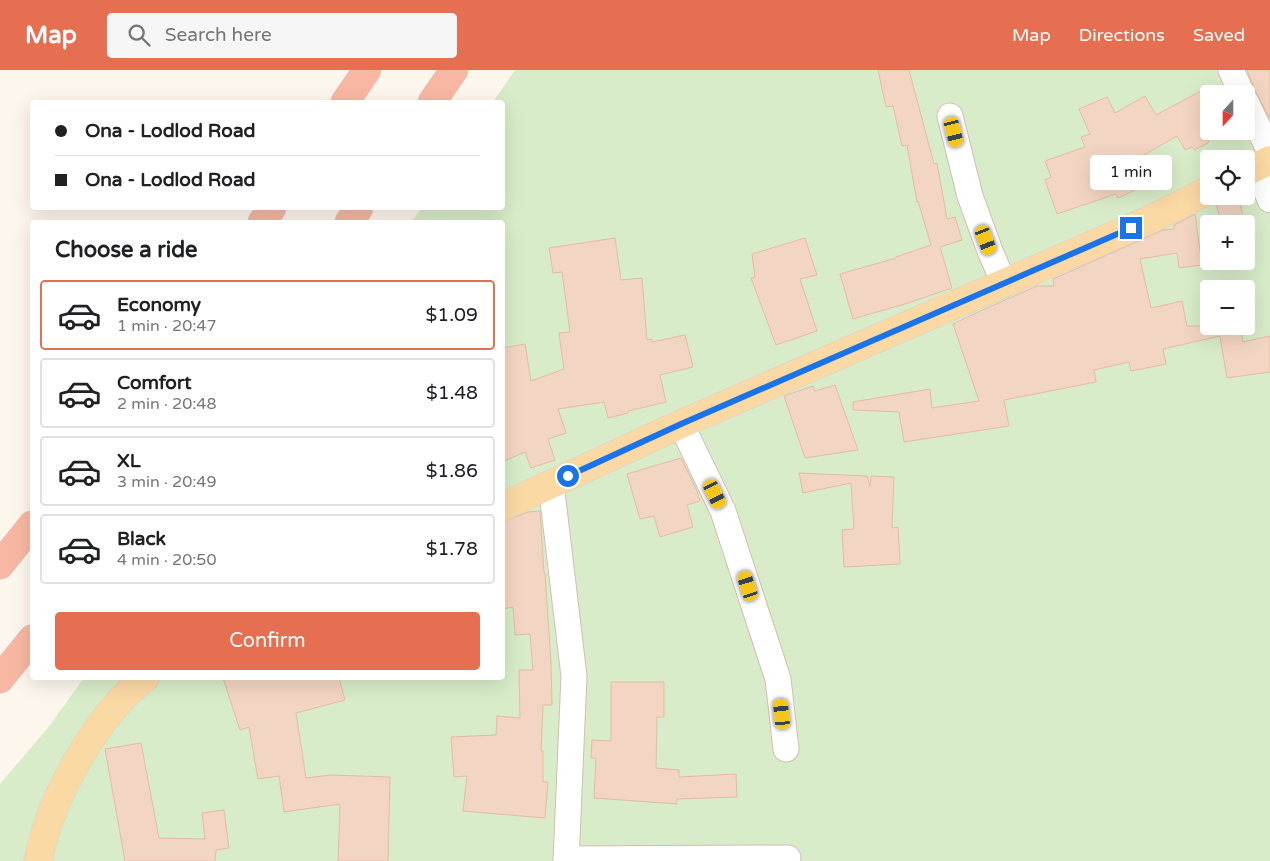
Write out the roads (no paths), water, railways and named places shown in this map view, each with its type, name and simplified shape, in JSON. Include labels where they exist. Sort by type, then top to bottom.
[{"type":"highway","points":[[346,100],[367,70]]},
{"type":"highway","points":[[433,100],[454,70]]},
{"type":"highway","points":[[0,565],[30,528]]},
{"type":"highway","points":[[0,679],[30,642]]},
{"type":"main road","points":[[505,506],[681,424],[1149,220],[1200,194]]},
{"type":"main road","points":[[38,861],[55,806],[75,766],[108,714],[142,680]]},
{"type":"street","points":[[1231,70],[1238,85]]},
{"type":"street","points":[[950,116],[970,196],[990,252],[1004,283]]},
{"type":"street","points":[[1255,139],[1270,200]]},
{"type":"street","points":[[681,424],[723,511],[778,679],[786,749]]},
{"type":"street","points":[[551,484],[574,676],[566,860],[788,858]]}]
